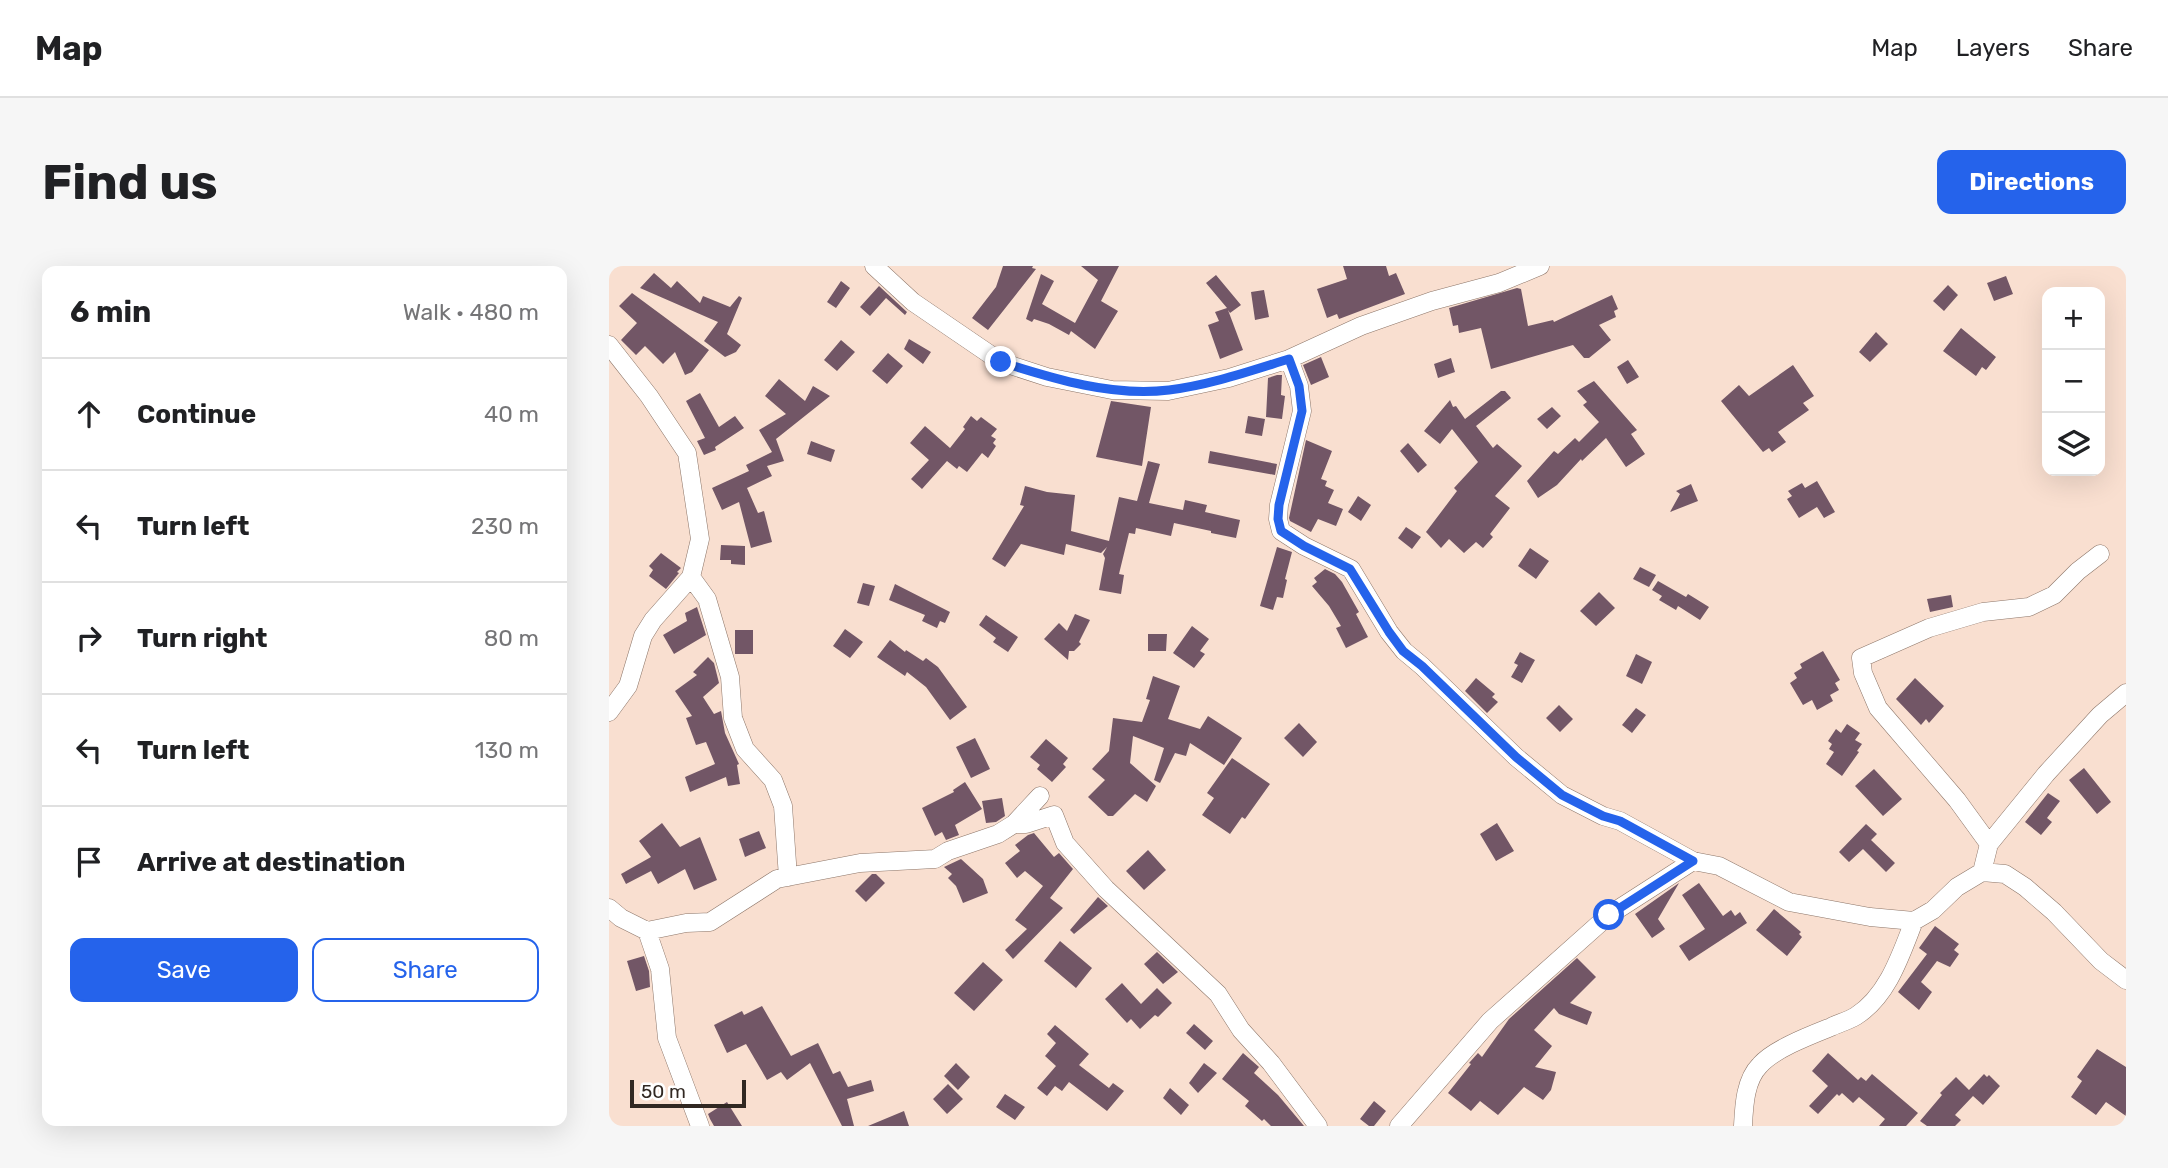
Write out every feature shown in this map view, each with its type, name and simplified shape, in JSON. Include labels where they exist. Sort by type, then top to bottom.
[{"type":"street","points":[[874,266],[913,302],[1001,362],[1047,377],[1112,390],[1168,391],[1229,378],[1289,359],[1361,326],[1432,301],[1499,283],[1540,266]]},
{"type":"street","points":[[609,345],[649,396],[687,453],[700,539],[691,577],[653,620],[643,636],[628,686],[609,712]]},
{"type":"street","points":[[1289,359],[1299,386],[1302,411],[1279,505],[1281,531],[1350,569],[1403,651],[1516,757],[1562,795],[1603,816],[1620,821],[1693,861],[1719,866],[1789,902],[1870,917],[1914,921]]},
{"type":"street","points":[[1989,844],[1957,800],[1878,708],[1863,673],[1861,658],[1929,628],[1983,612],[2029,607],[2054,595],[2100,554]]},
{"type":"street","points":[[691,577],[707,599],[730,677],[733,718],[745,748],[773,780],[783,806],[788,877]]},
{"type":"street","points":[[1982,872],[1989,844],[2046,774],[2091,725],[2126,693]]},
{"type":"street","points":[[609,908],[621,918],[647,931],[687,923],[710,922],[777,879],[860,863],[935,859],[948,851],[998,834],[1014,824],[1040,796]]},
{"type":"street","points":[[1014,824],[1026,824],[1054,815],[1065,844],[1106,888],[1219,994],[1241,1030],[1271,1063],[1318,1126]]},
{"type":"street","points":[[1399,1126],[1490,1021],[1609,915],[1693,861]]},
{"type":"street","points":[[1743,1126],[1750,1081],[1759,1065],[1775,1053],[1856,1016],[1871,1003],[1893,974],[1914,921],[1933,909],[1957,887],[1982,872],[2005,874],[2025,887],[2054,912],[2101,961],[2126,980]]},
{"type":"street","points":[[647,931],[660,969],[667,1038],[700,1126]]},
{"type":"building","points":[[1003,266],[1033,266],[1032,268],[1036,269],[988,330],[972,318],[996,287]]},
{"type":"building","points":[[1081,266],[1119,266],[1101,301],[1118,311],[1095,349],[1071,331],[1069,335],[1049,324],[1026,319],[1041,274],[1054,281],[1042,304],[1075,323],[1098,280]]},
{"type":"building","points":[[1343,266],[1386,266],[1389,276],[1396,273],[1405,294],[1339,319],[1337,314],[1327,318],[1317,289],[1347,279]]},
{"type":"building","points":[[654,273],[671,288],[677,281],[700,303],[703,296],[730,307],[739,296],[742,298],[727,334],[741,345],[736,352],[725,357],[704,341],[718,322],[640,288]]},
{"type":"building","points":[[1216,275],[1241,305],[1230,313],[1228,310],[1243,350],[1220,359],[1208,325],[1219,321],[1215,312],[1227,308],[1206,283]]},
{"type":"building","points":[[2006,276],[2013,294],[1994,301],[1987,283]]},
{"type":"building","points":[[841,281],[850,288],[836,308],[827,302]]},
{"type":"building","points":[[1948,285],[1958,295],[1944,311],[1933,301]]},
{"type":"building","points":[[879,286],[907,312],[905,315],[886,298],[870,316],[860,307]]},
{"type":"building","points":[[1521,289],[1528,326],[1553,320],[1554,322],[1612,295],[1618,309],[1614,311],[1616,317],[1599,325],[1611,340],[1589,358],[1584,358],[1573,345],[1491,369],[1481,328],[1459,333],[1458,325],[1453,326],[1449,308]]},
{"type":"building","points":[[1264,290],[1269,317],[1255,320],[1251,292]]},
{"type":"building","points":[[632,293],[709,350],[692,372],[685,375],[675,352],[663,364],[645,346],[636,355],[621,340],[637,323],[619,306]]},
{"type":"building","points":[[1961,328],[1996,357],[1986,370],[1982,367],[1976,376],[1943,351]]},
{"type":"building","points":[[1876,332],[1888,344],[1870,362],[1859,352]]},
{"type":"building","points":[[909,339],[931,352],[923,364],[904,349]]},
{"type":"building","points":[[841,340],[855,352],[837,371],[824,360]]},
{"type":"building","points":[[888,353],[903,366],[887,384],[872,371]]},
{"type":"building","points":[[1321,357],[1329,377],[1311,385],[1303,365]]},
{"type":"building","points":[[1451,358],[1455,372],[1438,378],[1434,364]]},
{"type":"building","points":[[1628,360],[1639,377],[1627,384],[1617,367]]},
{"type":"building","points":[[1793,365],[1814,396],[1803,403],[1809,410],[1778,432],[1786,442],[1772,452],[1769,448],[1763,452],[1721,401],[1739,385],[1749,396]]},
{"type":"building","points":[[1282,375],[1281,395],[1285,396],[1282,419],[1266,417],[1268,378]]},
{"type":"building","points":[[779,379],[805,401],[813,386],[830,396],[776,439],[784,461],[767,466],[772,476],[747,488],[758,513],[764,511],[772,542],[751,548],[739,502],[722,510],[712,488],[749,471],[746,465],[772,452],[759,430],[786,414],[765,396]]},
{"type":"building","points":[[1594,381],[1637,430],[1631,434],[1645,454],[1626,467],[1606,438],[1582,461],[1581,459],[1557,485],[1538,498],[1527,481],[1554,451],[1558,454],[1575,438],[1579,442],[1599,422],[1583,405],[1587,402],[1577,391]]},
{"type":"building","points":[[1501,391],[1505,391],[1511,398],[1476,426],[1493,448],[1497,444],[1522,466],[1495,496],[1510,508],[1490,534],[1493,537],[1483,548],[1476,542],[1464,553],[1449,539],[1441,548],[1426,532],[1457,491],[1454,488],[1478,462],[1452,429],[1440,444],[1424,431],[1450,400],[1465,419]]},
{"type":"building","points":[[700,393],[719,427],[735,416],[744,428],[715,447],[716,450],[704,455],[697,441],[705,438],[686,401]]},
{"type":"building","points":[[1111,401],[1151,407],[1142,466],[1096,457]]},
{"type":"building","points":[[1552,407],[1561,416],[1547,429],[1537,419]]},
{"type":"building","points":[[971,416],[977,421],[981,417],[997,429],[991,436],[996,439],[993,443],[996,446],[988,458],[982,453],[967,472],[959,466],[957,469],[947,461],[922,489],[911,479],[929,460],[910,443],[925,426],[950,448],[965,429],[963,427]]},
{"type":"building","points":[[1248,416],[1265,419],[1262,436],[1245,433]]},
{"type":"building","points":[[1306,440],[1332,451],[1321,479],[1327,481],[1325,486],[1334,490],[1328,503],[1343,509],[1336,526],[1318,519],[1311,532],[1289,518]]},
{"type":"building","points":[[811,441],[835,450],[831,462],[807,454]]},
{"type":"building","points":[[1408,443],[1427,465],[1418,473],[1400,451]]},
{"type":"building","points":[[1210,451],[1277,464],[1275,475],[1208,463]]},
{"type":"building","points":[[1148,461],[1160,464],[1149,503],[1183,510],[1185,500],[1207,505],[1205,512],[1240,520],[1236,538],[1174,523],[1171,536],[1136,528],[1135,534],[1129,533],[1119,574],[1124,575],[1121,594],[1099,590],[1105,558],[1103,554],[1107,547],[1101,553],[1066,544],[1064,555],[1021,544],[1005,567],[992,559],[1024,506],[1020,505],[1025,486],[1075,495],[1071,531],[1109,541],[1119,497],[1137,501]]},
{"type":"building","points":[[1817,481],[1835,512],[1824,518],[1817,507],[1799,518],[1787,499],[1792,496],[1788,491],[1802,483],[1805,488]]},
{"type":"building","points":[[1691,484],[1698,501],[1670,512],[1680,494],[1676,491]]},
{"type":"building","points":[[1358,496],[1371,505],[1361,521],[1348,512]]},
{"type":"building","points":[[1406,527],[1421,537],[1412,549],[1398,538]]},
{"type":"building","points":[[721,545],[745,546],[745,565],[731,564],[731,560],[720,560]]},
{"type":"building","points":[[1277,547],[1292,552],[1283,598],[1277,597],[1273,610],[1260,606]]},
{"type":"building","points":[[1530,548],[1549,561],[1536,579],[1518,566]]},
{"type":"building","points":[[661,553],[681,568],[666,589],[649,576],[653,570],[649,566]]},
{"type":"building","points":[[1640,567],[1656,575],[1649,587],[1633,579]]},
{"type":"building","points":[[1325,569],[1335,574],[1342,582],[1359,612],[1356,614],[1368,637],[1346,648],[1336,628],[1341,626],[1312,586],[1317,582],[1314,578]]},
{"type":"building","points":[[1658,581],[1709,607],[1700,620],[1678,606],[1676,610],[1659,600],[1662,596],[1652,590]]},
{"type":"building","points":[[863,583],[875,586],[869,606],[857,603]]},
{"type":"building","points":[[895,584],[950,612],[945,623],[940,621],[937,628],[922,621],[925,615],[889,600]]},
{"type":"building","points":[[1599,592],[1615,608],[1596,626],[1580,611]]},
{"type":"building","points":[[1951,595],[1953,607],[1930,612],[1927,599]]},
{"type":"building","points":[[697,607],[706,635],[674,654],[663,635],[687,621],[685,613]]},
{"type":"building","points":[[1075,614],[1090,620],[1079,642],[1081,644],[1074,651],[1069,651],[1068,660],[1044,639],[1059,623],[1067,631]]},
{"type":"building","points":[[986,615],[1018,637],[1008,652],[993,642],[996,638],[979,625]]},
{"type":"building","points":[[1192,626],[1209,639],[1200,651],[1205,654],[1194,668],[1173,653]]},
{"type":"building","points":[[845,629],[863,642],[850,658],[833,646]]},
{"type":"building","points":[[735,630],[753,630],[753,654],[735,654]]},
{"type":"building","points":[[1148,634],[1167,634],[1166,651],[1148,651]]},
{"type":"building","points":[[890,640],[905,652],[906,650],[923,661],[926,658],[938,667],[967,707],[950,720],[926,687],[907,672],[905,676],[877,657]]},
{"type":"building","points":[[1823,651],[1840,680],[1835,683],[1839,690],[1830,695],[1833,701],[1817,710],[1812,700],[1803,705],[1790,683],[1797,678],[1794,673],[1802,668],[1800,664]]},
{"type":"building","points":[[1520,652],[1535,660],[1522,683],[1511,677],[1518,665],[1514,663]]},
{"type":"building","points":[[1636,654],[1652,662],[1642,684],[1626,676]]},
{"type":"building","points":[[708,657],[714,663],[719,683],[703,697],[714,714],[721,711],[725,733],[739,764],[740,784],[728,786],[726,777],[690,792],[685,777],[715,764],[706,742],[696,745],[686,718],[692,716],[675,691],[697,675],[693,672]]},
{"type":"building","points":[[1153,676],[1180,686],[1168,719],[1200,729],[1208,716],[1242,738],[1224,765],[1190,743],[1186,756],[1175,753],[1160,783],[1154,780],[1164,748],[1133,736],[1130,763],[1156,786],[1147,802],[1135,794],[1113,816],[1108,816],[1088,797],[1105,780],[1092,769],[1109,751],[1113,718],[1142,722],[1150,700],[1146,699]]},
{"type":"building","points":[[1476,678],[1495,694],[1492,697],[1498,702],[1487,713],[1465,691]]},
{"type":"building","points":[[1915,678],[1944,706],[1929,723],[1926,719],[1921,725],[1896,699]]},
{"type":"building","points":[[1559,705],[1573,719],[1560,732],[1546,718]]},
{"type":"building","points":[[1636,708],[1646,715],[1632,733],[1622,725]]},
{"type":"building","points":[[1299,723],[1317,742],[1303,757],[1284,738]]},
{"type":"building","points":[[1847,724],[1860,733],[1855,740],[1862,744],[1842,776],[1826,764],[1834,752],[1829,749],[1832,744],[1828,741],[1836,729],[1841,733]]},
{"type":"building","points":[[975,738],[990,769],[971,778],[956,747]]},
{"type":"building","points":[[1046,739],[1068,758],[1063,764],[1066,767],[1052,782],[1037,769],[1040,765],[1030,757]]},
{"type":"building","points":[[1232,758],[1270,784],[1245,819],[1242,817],[1230,834],[1202,815],[1214,798],[1207,793]]},
{"type":"building","points":[[2084,768],[2111,802],[2097,814],[2069,780]]},
{"type":"building","points":[[1874,769],[1902,799],[1883,816],[1855,786]]},
{"type":"building","points":[[965,782],[982,809],[955,825],[959,835],[946,840],[942,832],[935,836],[922,808],[954,792],[953,790]]},
{"type":"building","points":[[2048,793],[2060,801],[2047,818],[2052,822],[2041,835],[2025,822]]},
{"type":"building","points":[[1002,798],[1005,816],[996,822],[986,823],[982,801]]},
{"type":"building","points":[[662,823],[680,847],[700,837],[717,880],[694,890],[685,869],[658,884],[651,871],[626,884],[621,874],[651,857],[639,841]]},
{"type":"building","points":[[1497,823],[1514,851],[1496,861],[1480,834]]},
{"type":"building","points":[[1866,824],[1877,834],[1871,840],[1895,863],[1886,872],[1863,849],[1849,862],[1839,852]]},
{"type":"building","points":[[759,831],[766,848],[745,857],[739,839]]},
{"type":"building","points":[[1034,833],[1054,857],[1059,853],[1073,869],[1050,898],[1063,908],[1013,959],[1005,950],[1027,929],[1015,920],[1043,886],[1025,871],[1017,878],[1005,863],[1020,851],[1015,845]]},
{"type":"building","points":[[1148,850],[1166,870],[1144,890],[1126,871]]},
{"type":"building","points":[[961,859],[983,879],[988,893],[963,903],[956,886],[948,878],[952,874],[944,867]]},
{"type":"building","points":[[872,874],[876,874],[885,883],[866,902],[855,891]]},
{"type":"building","points":[[1679,883],[1658,919],[1665,929],[1652,938],[1635,914]]},
{"type":"building","points":[[1699,883],[1723,916],[1731,910],[1735,916],[1740,912],[1747,923],[1689,961],[1679,946],[1705,929],[1682,895]]},
{"type":"building","points":[[1098,897],[1108,906],[1074,934],[1070,930]]},
{"type":"building","points":[[1774,909],[1801,932],[1799,934],[1802,937],[1787,956],[1756,930]]},
{"type":"building","points":[[1935,926],[1959,944],[1954,950],[1959,954],[1950,967],[1937,961],[1921,982],[1932,992],[1919,1010],[1898,992],[1927,954],[1919,948]]},
{"type":"building","points":[[1060,941],[1092,968],[1076,988],[1044,961]]},
{"type":"building","points":[[1157,952],[1178,972],[1163,984],[1144,964]]},
{"type":"building","points":[[644,956],[650,987],[636,991],[627,961]]},
{"type":"building","points":[[1577,958],[1596,977],[1570,1003],[1592,1012],[1587,1025],[1559,1014],[1554,1008],[1534,1030],[1552,1046],[1535,1067],[1556,1072],[1551,1090],[1543,1100],[1524,1087],[1498,1115],[1480,1101],[1471,1111],[1448,1093],[1478,1053],[1482,1057],[1509,1019]]},
{"type":"building","points":[[983,962],[1003,980],[974,1011],[954,993]]},
{"type":"building","points":[[1122,983],[1141,1004],[1157,988],[1172,1003],[1140,1029],[1131,1019],[1127,1023],[1105,999]]},
{"type":"building","points":[[762,1006],[791,1056],[818,1043],[833,1074],[840,1071],[848,1087],[871,1080],[874,1091],[847,1099],[854,1126],[842,1126],[810,1063],[787,1080],[781,1072],[767,1080],[746,1044],[727,1053],[714,1025],[742,1011],[744,1015]]},
{"type":"building","points":[[1194,1024],[1213,1041],[1205,1050],[1186,1033]]},
{"type":"building","points":[[1055,1025],[1089,1054],[1079,1065],[1109,1088],[1113,1083],[1124,1091],[1107,1111],[1069,1082],[1062,1091],[1055,1086],[1047,1096],[1037,1088],[1056,1066],[1045,1056],[1056,1043],[1047,1034]]},
{"type":"building","points":[[2097,1049],[2126,1067],[2126,1116],[2106,1102],[2096,1115],[2071,1097],[2082,1081],[2077,1077]]},
{"type":"building","points":[[1243,1053],[1259,1067],[1254,1073],[1278,1095],[1304,1126],[1271,1126],[1264,1119],[1262,1121],[1245,1106],[1249,1101],[1222,1079]]},
{"type":"building","points":[[1828,1053],[1858,1080],[1861,1077],[1866,1081],[1872,1074],[1918,1113],[1906,1126],[1879,1126],[1885,1119],[1859,1097],[1853,1103],[1842,1093],[1839,1096],[1837,1094],[1818,1114],[1809,1106],[1828,1086],[1812,1071]]},
{"type":"building","points":[[956,1063],[970,1077],[958,1090],[944,1076]]},
{"type":"building","points":[[1204,1063],[1217,1073],[1198,1093],[1189,1083]]},
{"type":"building","points":[[1984,1074],[1987,1077],[1989,1075],[2000,1086],[1983,1105],[1973,1096],[1955,1115],[1961,1120],[1955,1126],[1927,1126],[1920,1121],[1942,1095],[1940,1093],[1956,1077],[1969,1090]]},
{"type":"building","points":[[948,1084],[963,1099],[947,1114],[933,1099]]},
{"type":"building","points":[[1170,1088],[1189,1105],[1181,1115],[1163,1098]]},
{"type":"building","points":[[1005,1094],[1025,1107],[1015,1120],[996,1107]]},
{"type":"building","points":[[1374,1101],[1386,1111],[1374,1126],[1369,1126],[1360,1119]]},
{"type":"building","points":[[727,1102],[742,1126],[714,1126],[708,1114]]},
{"type":"building","points":[[904,1111],[909,1126],[868,1126]]},
{"type":"route","points":[[1001,362],[1047,377],[1112,390],[1168,391],[1229,378],[1289,359],[1299,386],[1302,411],[1279,505],[1281,531],[1350,569],[1403,651],[1516,757],[1562,795],[1603,816],[1620,821],[1693,861],[1609,915]]}]
